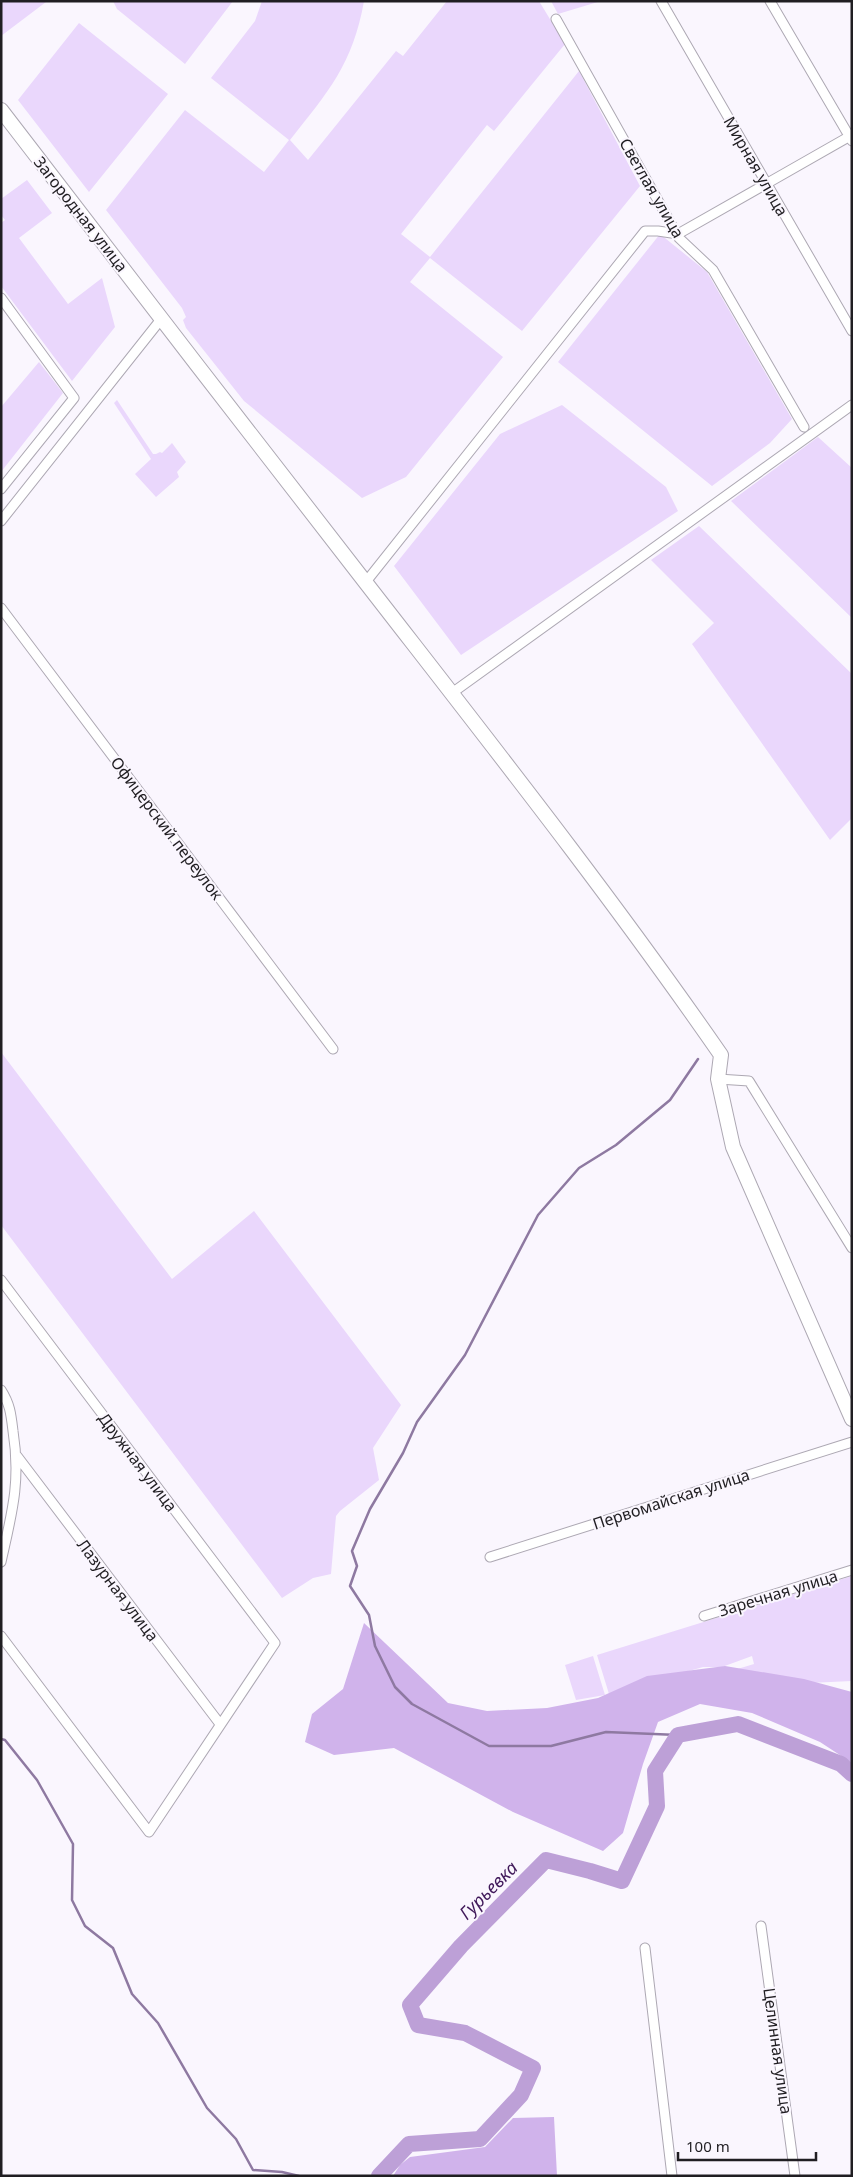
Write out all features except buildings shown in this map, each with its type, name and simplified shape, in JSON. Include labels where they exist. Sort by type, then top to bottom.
[{"type":"street","name":"Мирная улица","points":[[661,1],[852,331]]},
{"type":"street","points":[[365,583],[644,231],[678,234],[851,138],[770,1]]},
{"type":"street","name":"Светлая улица","points":[[556,20],[679,238],[713,270],[804,427]]},
{"type":"street","name":"Загородная улица","points":[[1,110],[365,583],[528,790],[653,956],[716,1047],[721,1055],[718,1079],[733,1147],[852,1419]]},
{"type":"street","points":[[1,298],[74,398],[1,489]]},
{"type":"street","points":[[1,521],[162,318]]},
{"type":"street","points":[[452,693],[852,404]]},
{"type":"street","name":"Офицерский переулок","points":[[1,608],[333,1049]]},
{"type":"street","points":[[718,1079],[749,1081],[852,1248]]},
{"type":"street","name":"Дружная улица","points":[[1,1280],[275,1643],[149,1832],[1,1636]]},
{"type":"street","points":[[1,1390],[9,1404],[17,1456],[16,1496],[1,1562]]},
{"type":"street","name":"Первомайская улица","points":[[490,1557],[852,1442]]},
{"type":"street","name":"Лазурная улица","points":[[17,1456],[220,1724]]},
{"type":"street","name":"Заречная улица","points":[[704,1616],[852,1570]]},
{"type":"street","name":"Целинная улица","points":[[761,1926],[795,2176]]},
{"type":"street","points":[[645,1948],[672,2176]]},
{"type":"shaded area","points":[[1,1],[45,1],[46,2],[1,36]]},
{"type":"shaded area","points":[[113,1],[233,1],[185,64],[117,9]]},
{"type":"shaded area","points":[[262,1],[364,1],[353,43],[346,60],[327,92],[290,140],[308,160],[396,51],[403,56],[447,1],[539,1],[565,44],[494,131],[487,125],[401,234],[430,257],[579,71],[640,186],[522,331],[430,258],[410,282],[503,357],[406,477],[362,498],[244,401],[186,328],[183,320],[186,317],[182,308],[106,210],[185,110],[264,172],[289,140],[211,78],[255,21]]},
{"type":"shaded area","points":[[551,1],[601,1],[558,14]]},
{"type":"shaded area","points":[[79,23],[168,94],[89,192],[18,100]]},
{"type":"shaded area","points":[[27,180],[52,213],[19,238],[68,304],[102,278],[115,327],[72,381],[1,286],[1,223],[5,220],[1,215],[1,199]]},
{"type":"shaded area","points":[[660,234],[707,272],[792,419],[770,443],[712,486],[558,362]]},
{"type":"shaded area","points":[[39,362],[63,393],[1,472],[1,407]]},
{"type":"shaded area","points":[[117,400],[153,454],[162,453],[172,443],[186,462],[177,472],[179,477],[156,497],[135,474],[151,459],[114,403]]},
{"type":"shaded area","points":[[562,405],[666,487],[678,511],[461,655],[394,566],[500,434]]},
{"type":"shaded area","points":[[818,437],[852,468],[852,618],[731,501]]},
{"type":"shaded area","points":[[699,526],[852,674],[852,818],[830,840],[692,644],[714,623],[651,560]]},
{"type":"shaded area","points":[[1,1052],[172,1279],[254,1211],[401,1405],[373,1448],[379,1480],[336,1516],[331,1574],[313,1578],[282,1598],[1,1225]]},
{"type":"shaded area","points":[[852,1576],[852,1681],[809,1683],[734,1670],[754,1664],[752,1656],[722,1667],[703,1667],[609,1694],[597,1655]]},
{"type":"shaded area","points":[[364,1623],[448,1703],[487,1711],[547,1708],[598,1698],[647,1676],[725,1666],[804,1679],[852,1692],[852,1763],[820,1742],[752,1713],[700,1704],[658,1722],[643,1764],[623,1833],[603,1851],[513,1812],[394,1748],[334,1755],[305,1742],[312,1714],[343,1689]]},
{"type":"shaded area","points":[[593,1656],[605,1695],[576,1700],[565,1665]]},
{"type":"shaded area","points":[[554,2117],[557,2176],[393,2176],[400,2165],[410,2157],[485,2147],[513,2118]]},
{"type":"waterway","points":[[678,1735],[606,1732],[551,1746],[489,1746],[412,1704],[395,1687],[375,1646],[369,1615],[350,1586],[357,1566],[352,1551],[370,1509],[403,1453],[417,1422],[465,1355],[538,1215],[579,1168],[616,1145],[670,1100],[698,1059]]},
{"type":"waterway","name":"Гурьевка","points":[[379,2176],[409,2144],[480,2139],[521,2095],[533,2068],[465,2033],[418,2025],[410,2005],[461,1946],[546,1860],[622,1881],[657,1806],[655,1771],[678,1735],[738,1724],[841,1764],[852,1774]]},
{"type":"waterway","points":[[1,1739],[5,1740],[37,1780],[73,1844],[72,1900],[85,1926],[113,1948],[132,1994],[158,2023],[207,2108],[236,2139],[253,2170],[282,2172],[299,2176]]}]
